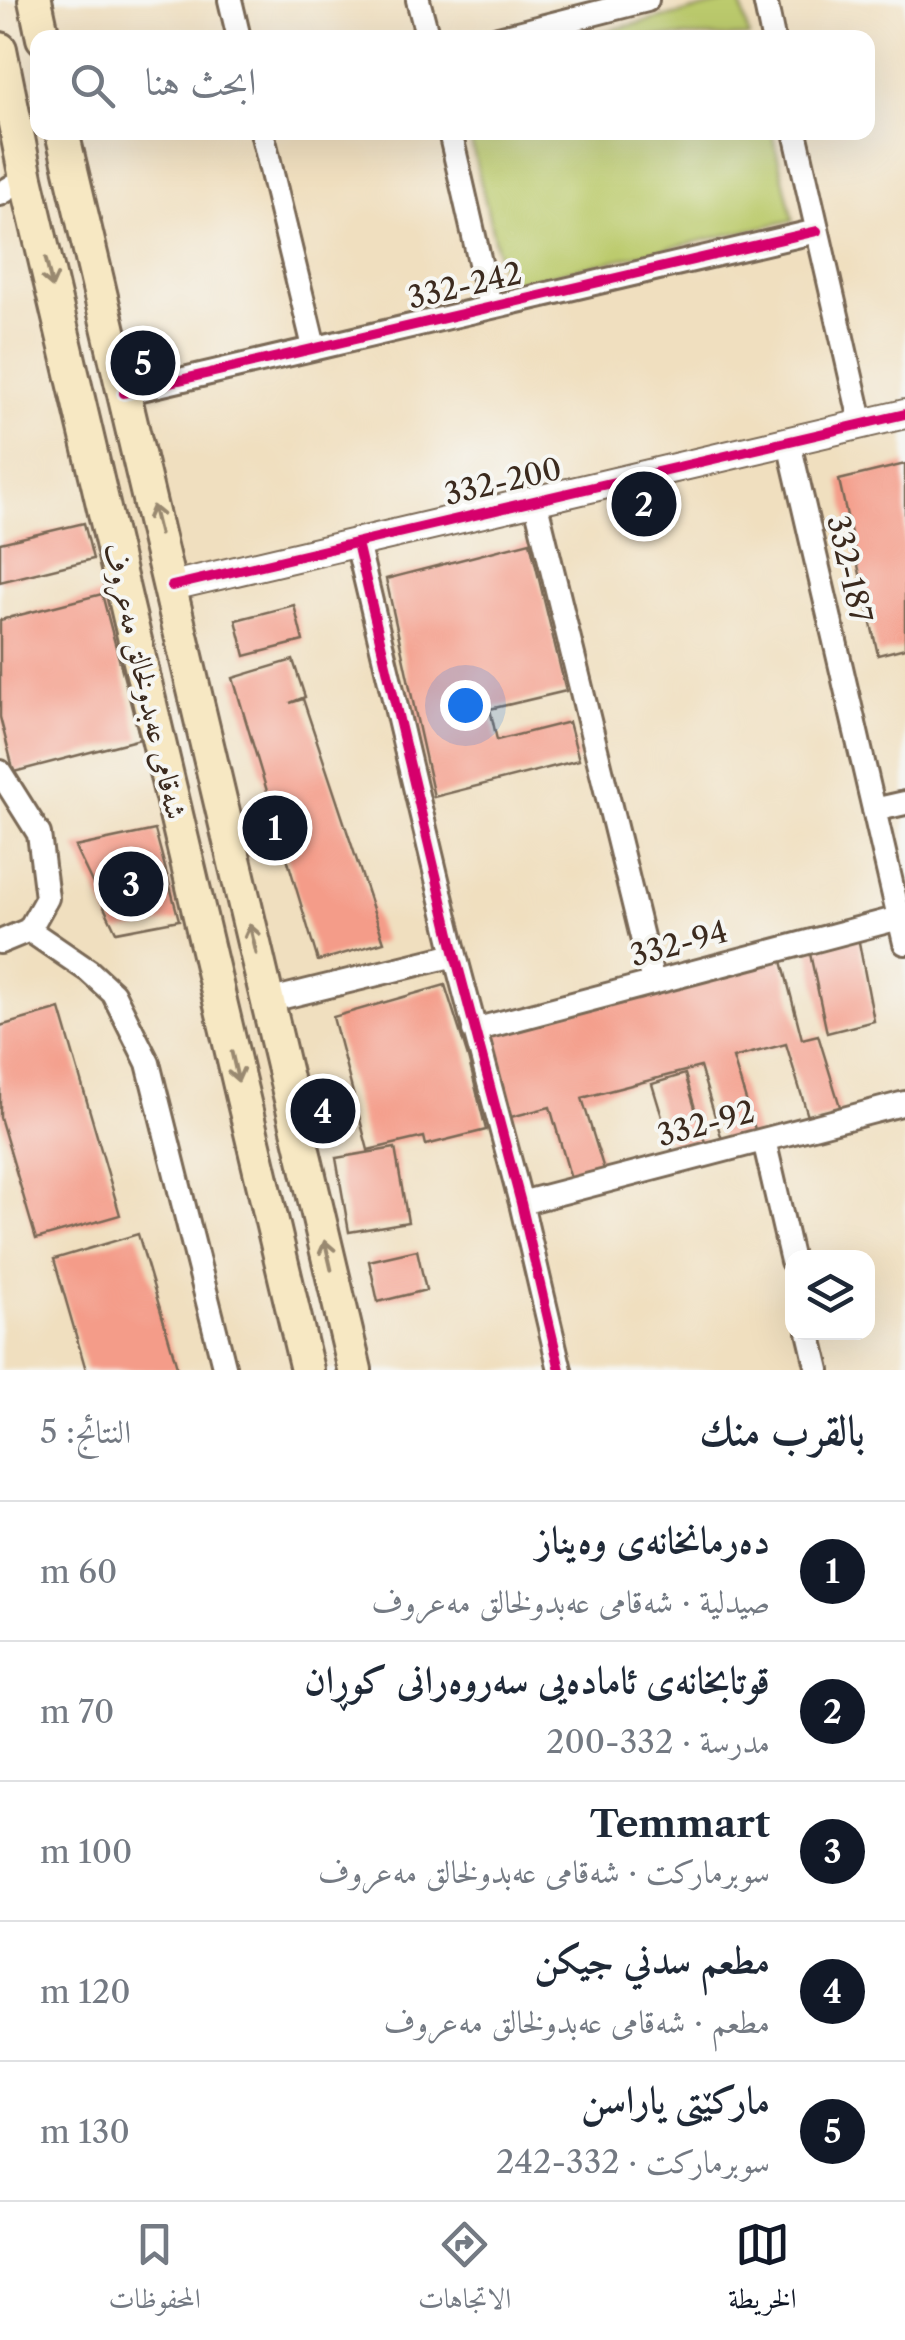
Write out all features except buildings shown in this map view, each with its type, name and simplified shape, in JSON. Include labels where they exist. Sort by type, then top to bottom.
[{"type":"main road","points":[[36,0],[42,30]]},
{"type":"main road","name":"شەقامی عەبدولخالق مەعروف","points":[[0,50],[9,183],[305,1365]]},
{"type":"main road","name":"شەقامی عەبدولخالق مەعروف","points":[[64,140],[353,1360]]},
{"type":"main road","points":[[9,183],[70,168]]},
{"type":"main road","points":[[305,1365],[353,1360]]},
{"type":"street","points":[[230,0],[237,30]]},
{"type":"street","points":[[418,0],[426,30]]},
{"type":"street","points":[[529,30],[647,0]]},
{"type":"street","points":[[765,0],[771,30]]},
{"type":"street","points":[[264,140],[314,347]]},
{"type":"street","points":[[452,140],[490,306]]},
{"type":"street","points":[[796,140],[862,425]]},
{"type":"street","name":"332-242","points":[[124,393],[817,231]]},
{"type":"street","name":"332-200","points":[[172,586],[905,414]]},
{"type":"street","name":"332-187","points":[[789,442],[905,943]]},
{"type":"street","points":[[535,500],[652,982]]},
{"type":"street","points":[[356,542],[560,1370]]},
{"type":"street","points":[[0,772],[39,834],[47,898],[29,930],[0,942]]},
{"type":"street","points":[[874,810],[905,803]]},
{"type":"street","name":"332-94","points":[[474,1030],[899,918]]},
{"type":"street","points":[[29,930],[89,971],[113,993],[148,1063],[225,1370]]},
{"type":"street","points":[[267,1000],[455,956]]},
{"type":"street","name":"332-92","points":[[521,1203],[905,1103]]},
{"type":"street","points":[[764,1140],[789,1250]]},
{"type":"street","points":[[812,1340],[818,1370]]},
{"type":"green space","points":[[739,0],[747,30],[610,30]]},
{"type":"green space","points":[[471,140],[774,140],[793,220],[505,285]]},
{"type":"cycle path","points":[[124,393],[817,231]]},
{"type":"cycle path","points":[[172,586],[905,414]]},
{"type":"cycle path","points":[[357,543],[455,955],[521,1203],[560,1370]]},
{"type":"place","name":"مارکێتی یاراسن","points":[[143,363]]},
{"type":"place","name":"قوتابخانەی ئامادەیی سەروەرانی کوڕان","points":[[644,504]]},
{"type":"place","name":"دەرمانخانەی وەیناز","points":[[275,828]]},
{"type":"place","name":"Temmart","points":[[131,884]]},
{"type":"place","name":"مطعم سدني جيكن","points":[[323,1111]]}]
